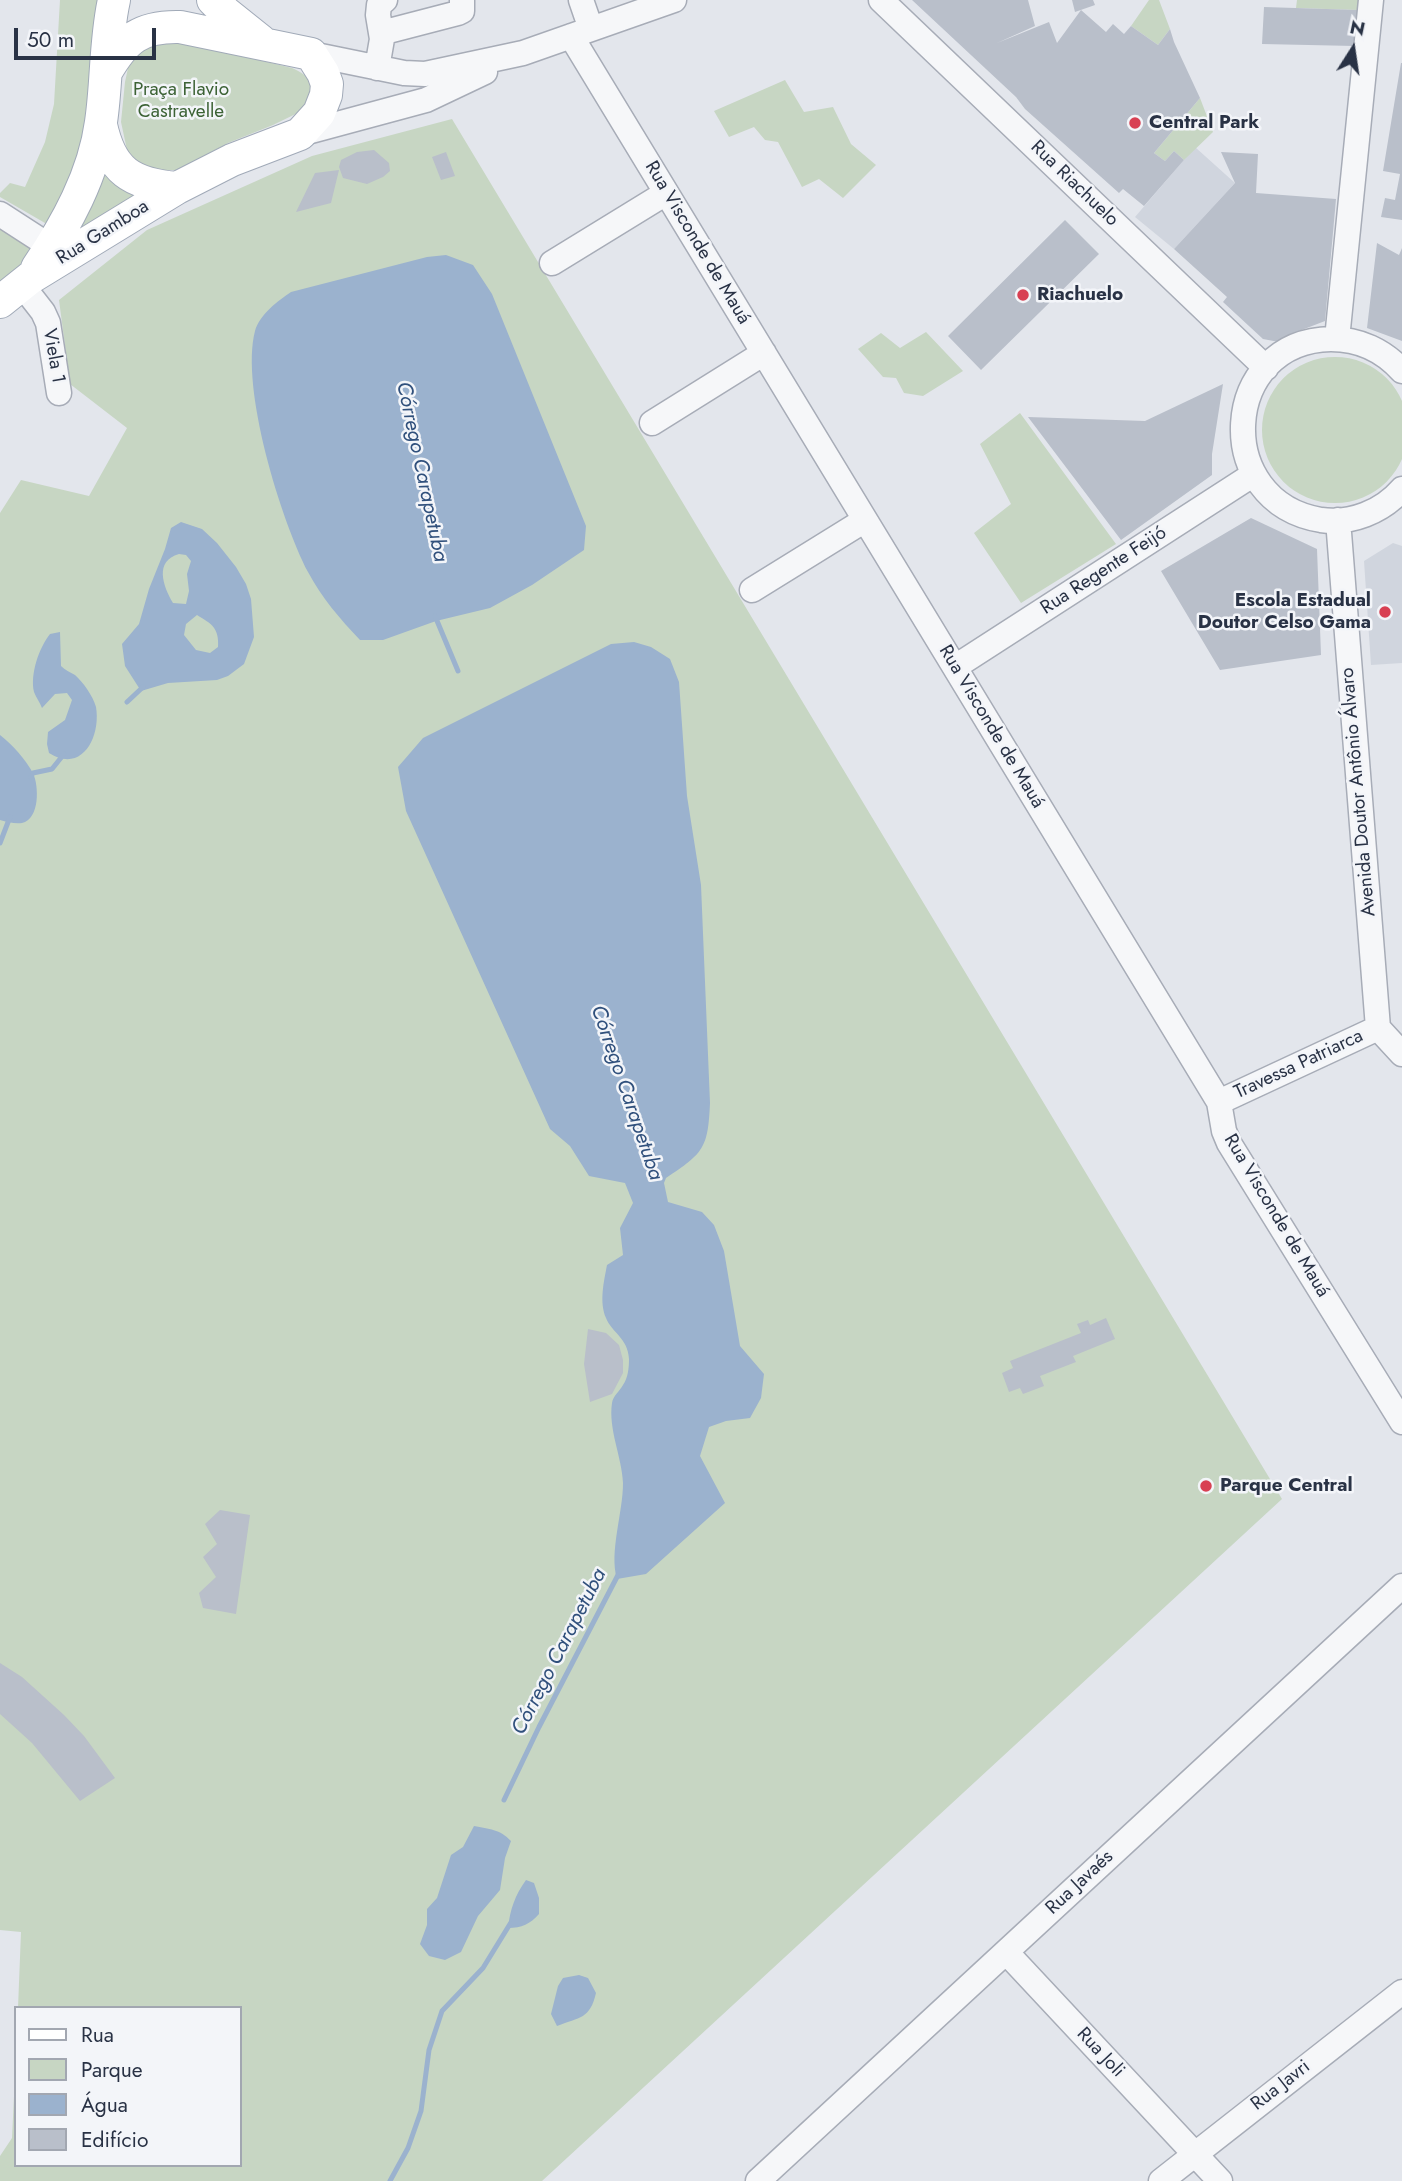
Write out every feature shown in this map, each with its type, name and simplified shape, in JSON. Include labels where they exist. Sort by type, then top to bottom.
[{"type":"main road","name":"Rua Gamboa","points":[[17,288],[51,247],[85,180],[101,125],[107,42],[114,0]]},
{"type":"main road","points":[[214,0],[265,44]]},
{"type":"main road","points":[[101,125],[105,146],[117,164],[133,178],[153,186],[177,188],[232,160],[300,134],[319,113],[327,84],[311,54],[180,27],[148,30],[127,41],[106,72]]},
{"type":"main road","name":"Rua Gamboa","points":[[17,288],[177,188]]},
{"type":"street","points":[[377,68],[382,44],[379,5],[386,0]]},
{"type":"street","points":[[381,33],[458,13],[462,11],[462,0]]},
{"type":"street","name":"Rua Visconde de Mauá","points":[[581,0],[581,32],[666,192],[1219,1102],[1229,1143],[1402,1422]]},
{"type":"street","points":[[300,134],[426,100],[523,53],[674,0]]},
{"type":"street","name":"Rua Riachuelo","points":[[881,0],[1266,368]]},
{"type":"street","points":[[1337,339],[1371,0]]},
{"type":"street","points":[[311,54],[377,68],[425,74],[523,53]]},
{"type":"street","points":[[552,262],[666,192]]},
{"type":"street","points":[[0,214],[51,247]]},
{"type":"street","name":"Viela 1","points":[[17,288],[43,312],[48,323],[59,393]]},
{"type":"street","points":[[1400,365],[1367,346],[1337,339],[1316,340],[1297,346],[1279,356],[1253,386],[1243,413],[1242,442],[1254,474],[1272,497],[1292,510],[1314,519],[1338,520],[1357,517],[1375,510],[1402,489]]},
{"type":"street","points":[[652,423],[764,353]]},
{"type":"street","name":"Rua Regente Feijó","points":[[955,667],[1254,474]]},
{"type":"street","points":[[752,590],[865,520]]},
{"type":"street","name":"Avenida Doutor Antônio Álvaro","points":[[1338,520],[1378,1028]]},
{"type":"street","points":[[1378,1028],[1402,1054]]},
{"type":"street","name":"Travessa Patriarca","points":[[1219,1102],[1378,1028]]},
{"type":"street","name":"Rua Javaés","points":[[758,2181],[1402,1586]]},
{"type":"street","name":"Rua Joli","points":[[1006,1952],[1220,2181]]},
{"type":"street","name":"Rua Javri","points":[[1161,2181],[1402,1992]]},
{"type":"shaded area","points":[[1195,147],[1235,183],[1174,249],[1135,217]]},
{"type":"shaded area","name":"Escola Estadual Doutor Celso Gama","points":[[1393,543],[1402,546],[1402,663],[1371,665],[1364,561]]},
{"type":"green space","points":[[60,0],[100,0],[84,147],[52,222],[45,223],[0,197],[0,193],[10,183],[25,187],[45,142],[54,104]]},
{"type":"green space","points":[[1149,0],[1159,0],[1170,29],[1158,45],[1131,26]]},
{"type":"green space","points":[[1297,0],[1359,0],[1358,10],[1296,8]]},
{"type":"green space","name":"Praça Flavio Castravelle","points":[[169,38],[292,68],[308,78],[312,106],[228,143],[179,170],[154,170],[138,163],[127,150],[121,122],[131,54]]},
{"type":"green space","points":[[785,80],[804,112],[833,107],[851,144],[876,165],[843,198],[819,179],[802,187],[778,142],[765,140],[754,127],[729,137],[714,111]]},
{"type":"green space","points":[[1200,98],[1213,132],[1184,160],[1174,151],[1165,161],[1154,153]]},
{"type":"green space","name":"Parque Central","points":[[452,119],[1282,1499],[542,2181],[0,2181],[0,2156],[12,2138],[14,2096],[14,2167],[242,2167],[242,2006],[18,2006],[21,1932],[0,1930],[0,513],[21,480],[89,496],[127,428],[70,384],[59,300],[147,230],[312,156]]},
{"type":"green space","points":[[104,154],[151,190],[61,250]]},
{"type":"green space","points":[[0,221],[30,246],[24,264],[0,286]]},
{"type":"green space","points":[[926,332],[963,371],[923,396],[904,393],[896,378],[883,377],[858,349],[881,333],[900,348]]},
{"type":"green space","points":[[1321,358],[1349,358],[1376,369],[1396,389],[1403,402],[1403,458],[1387,482],[1376,491],[1349,502],[1321,502],[1294,491],[1274,471],[1263,444],[1263,416],[1274,389],[1294,369]]},
{"type":"green space","points":[[1020,413],[1116,544],[1021,603],[974,533],[1011,504],[980,444]]},
{"type":"water","points":[[446,255],[473,265],[492,294],[586,526],[584,550],[532,585],[490,608],[436,621],[383,640],[360,640],[313,582],[297,549],[275,488],[258,419],[253,385],[255,331],[265,314],[291,292],[427,257]]},
{"type":"water","points":[[181,522],[202,529],[236,567],[251,599],[254,637],[244,664],[228,676],[217,680],[168,683],[141,691],[125,666],[122,644],[139,624],[171,528]],"holes":[[[179,554],[186,555],[191,561],[187,574],[189,591],[186,604],[173,603],[163,575],[166,562]],[[197,615],[216,631],[218,647],[210,653],[196,650],[184,635],[186,624]]]},
{"type":"water","points":[[60,632],[61,666],[75,675],[90,694],[96,707],[97,718],[87,749],[80,756],[71,759],[49,753],[47,744],[48,732],[65,720],[72,700],[67,693],[55,694],[42,708],[33,685],[34,669],[42,646],[50,634]]},
{"type":"water","points":[[634,642],[651,647],[670,659],[679,682],[687,796],[701,885],[710,1103],[708,1130],[702,1148],[689,1162],[666,1178],[664,1183],[668,1202],[702,1212],[714,1225],[724,1251],[740,1346],[764,1374],[761,1398],[750,1418],[726,1421],[709,1427],[700,1456],[725,1503],[646,1574],[617,1579],[615,1545],[623,1483],[611,1413],[614,1398],[627,1376],[629,1359],[626,1346],[606,1318],[602,1298],[607,1265],[623,1255],[620,1228],[633,1203],[625,1183],[589,1176],[570,1146],[550,1129],[406,811],[398,767],[423,738],[611,644]]},
{"type":"water","points":[[0,735],[22,757],[35,779],[35,809],[28,820],[22,823],[0,820]]},
{"type":"water","points":[[474,1826],[498,1832],[511,1841],[505,1858],[500,1890],[478,1916],[461,1952],[445,1960],[429,1956],[420,1944],[427,1925],[427,1909],[437,1898],[451,1855],[463,1847]]},
{"type":"water","points":[[526,1880],[534,1883],[539,1898],[539,1914],[525,1925],[508,1928],[514,1903]]},
{"type":"water","points":[[579,1975],[588,1978],[596,1993],[594,2002],[583,2016],[557,2026],[551,2014],[558,1986],[563,1978]]},
{"type":"building","points":[[912,0],[1028,0],[1035,26],[997,43],[1049,22],[1057,43],[1081,10],[1106,32],[1113,24],[1124,34],[1131,26],[1158,45],[1170,29],[1200,98],[1154,153],[1165,161],[1174,151],[1184,160],[1144,206],[1123,189],[1119,193],[1025,109],[1016,97]]},
{"type":"building","points":[[1072,0],[1093,0],[1095,5],[1075,12]]},
{"type":"building","points":[[1264,7],[1358,10],[1355,46],[1262,44]]},
{"type":"building","points":[[1401,63],[1402,220],[1381,217],[1385,198],[1395,200],[1400,174],[1383,171]]},
{"type":"building","points":[[374,150],[389,163],[390,171],[367,184],[343,178],[339,167],[341,160],[357,152]]},
{"type":"building","points":[[446,152],[455,176],[441,180],[432,157]]},
{"type":"building","points":[[1221,152],[1258,154],[1256,193],[1336,199],[1325,321],[1279,342],[1263,339],[1223,302],[1227,297],[1174,249],[1235,183]]},
{"type":"building","points":[[339,170],[331,203],[296,212],[315,173]]},
{"type":"building","name":"Riachuelo","points":[[1065,220],[1099,254],[981,370],[948,336]]},
{"type":"building","points":[[1377,243],[1399,255],[1402,248],[1402,341],[1367,328]]},
{"type":"building","points":[[1223,384],[1212,454],[1212,475],[1121,540],[1028,417],[1145,421]]},
{"type":"building","points":[[1251,518],[1317,549],[1321,655],[1220,670],[1161,571]]},
{"type":"building","points":[[1106,1318],[1115,1339],[1073,1356],[1076,1362],[1040,1376],[1044,1386],[1023,1394],[1020,1388],[1009,1392],[1002,1373],[1013,1368],[1010,1361],[1081,1333],[1077,1324],[1088,1320],[1090,1325]]},
{"type":"building","points":[[588,1329],[606,1333],[619,1345],[623,1360],[623,1373],[612,1394],[590,1402],[584,1364]]},
{"type":"building","points":[[220,1510],[250,1515],[236,1614],[203,1608],[199,1593],[216,1577],[203,1557],[217,1544],[205,1524]]},
{"type":"building","points":[[0,1663],[22,1677],[64,1715],[84,1736],[115,1778],[80,1801],[32,1743],[0,1714]]},
{"type":"waterway","name":"Córrego Carapetuba","points":[[435,616],[458,671]]},
{"type":"waterway","points":[[127,702],[143,687]]},
{"type":"waterway","points":[[31,777],[33,773],[52,769],[64,754]]},
{"type":"waterway","points":[[0,843],[10,817]]},
{"type":"waterway","name":"Córrego Carapetuba","points":[[504,1800],[618,1575]]},
{"type":"waterway","name":"Córrego Carapetuba","points":[[390,2181],[408,2148],[421,2111],[429,2050],[442,2011],[483,1968],[510,1924]]},
{"type":"place","name":"Central Park","points":[[1135,123]]},
{"type":"place","name":"Riachuelo","points":[[1023,295]]},
{"type":"place","name":"Escola Estadual Doutor Celso Gama","points":[[1385,612]]},
{"type":"place","name":"Parque Central","points":[[1206,1486]]}]
